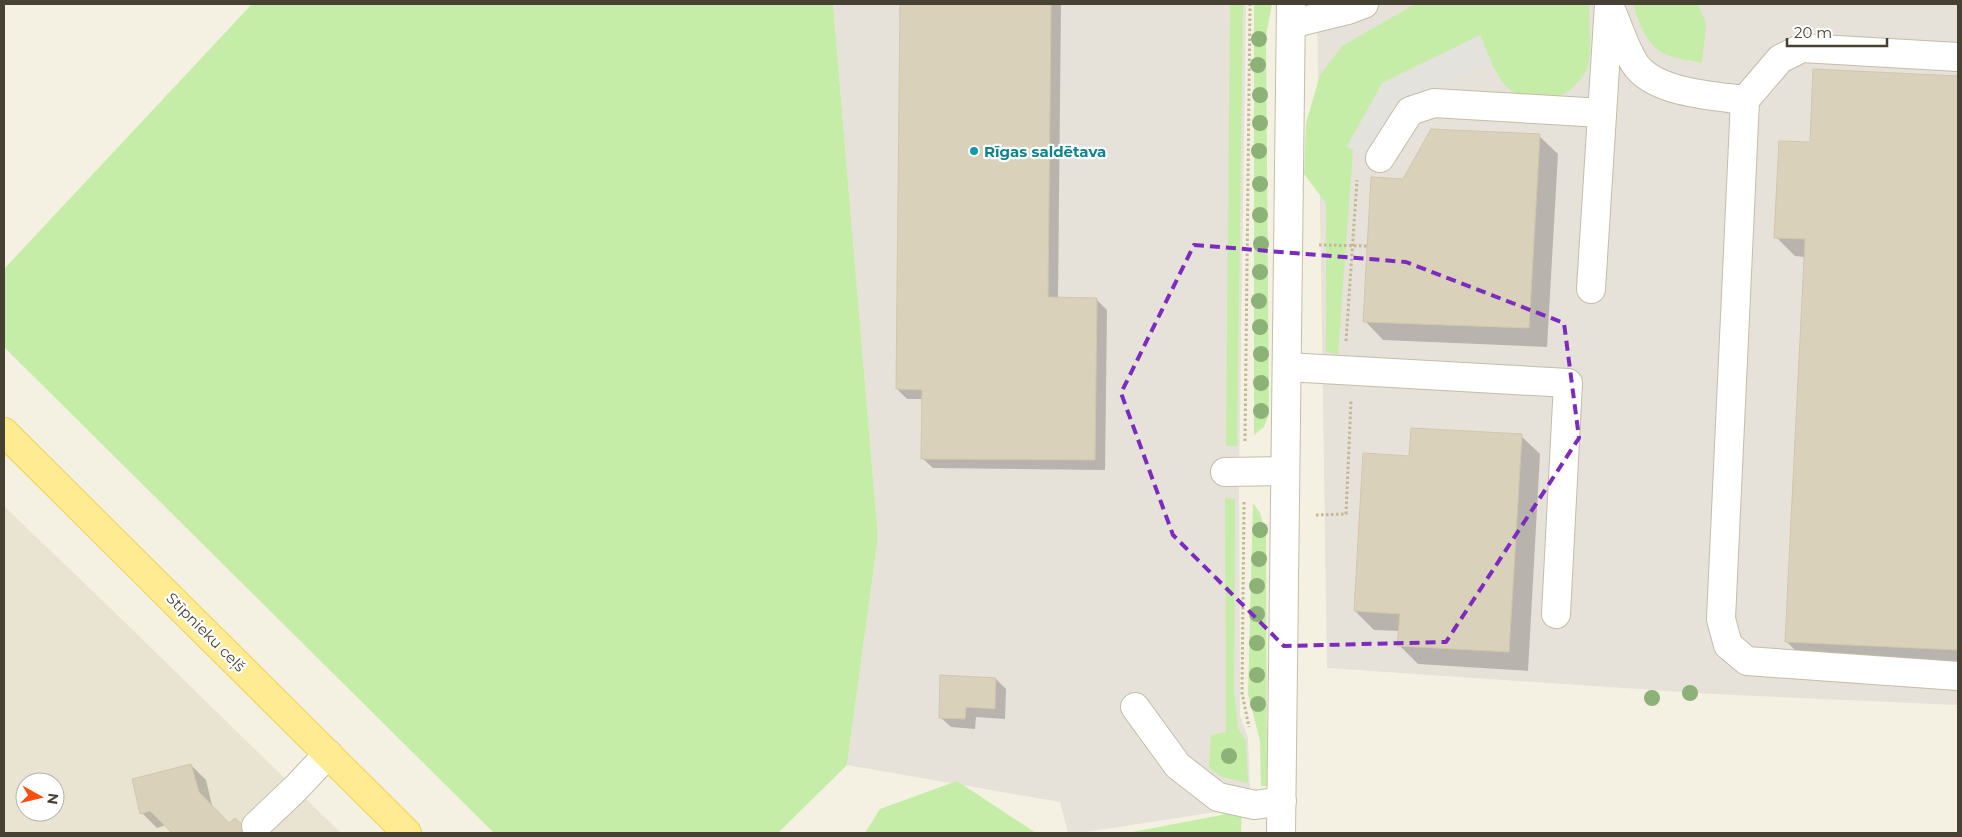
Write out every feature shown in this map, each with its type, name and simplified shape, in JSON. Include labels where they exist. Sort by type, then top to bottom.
[{"type":"main road","name":"Stīpnieku ceļš","points":[[4,432],[407,833]]},
{"type":"street","points":[[1281,833],[1291,14],[1348,10],[1364,4]]},
{"type":"street","points":[[1609,4],[1627,48],[1639,69],[1660,84],[1700,94],[1745,100]]},
{"type":"street","points":[[1591,289],[1609,4]]},
{"type":"street","points":[[1958,57],[1802,48],[1780,58],[1745,100],[1721,619],[1728,645],[1746,661],[1958,676]]},
{"type":"street","points":[[1380,158],[1410,112],[1434,102],[1602,113]]},
{"type":"street","points":[[1287,367],[1568,383],[1556,614]]},
{"type":"street","points":[[1235,471],[1285,471]]},
{"type":"street","points":[[1135,707],[1178,766],[1218,797],[1255,805],[1282,801]]},
{"type":"street","points":[[256,826],[328,754]]},
{"type":"path","points":[[1249,728],[1242,693],[1235,471],[1250,4]]},
{"type":"path","points":[[1288,244],[1368,246]]},
{"type":"highlighted area","points":[[1194,245],[1406,262],[1564,323],[1579,438],[1446,642],[1284,646],[1173,535],[1121,393]]},
{"type":"shaded area","points":[[833,4],[1246,4],[1239,484],[1240,716],[1248,738],[1250,787],[1242,808],[1080,833],[1068,833],[1060,802],[847,765],[878,537]]},
{"type":"shaded area","points":[[1317,4],[1958,4],[1958,705],[1713,694],[1327,668]]},
{"type":"shaded area","points":[[1480,35],[1491,61],[1404,107],[1372,160],[1347,146],[1382,83]]},
{"type":"shaded area","points":[[4,506],[105,603],[341,833],[4,833]]},
{"type":"green space","points":[[252,4],[833,4],[878,537],[847,765],[778,833],[494,833],[4,347],[4,269]]},
{"type":"green space","points":[[1230,4],[1243,4],[1237,446],[1226,446]]},
{"type":"green space","points":[[1254,4],[1272,4],[1266,36],[1269,414],[1264,427],[1254,435]]},
{"type":"green space","points":[[1415,4],[1589,4],[1589,63],[1581,79],[1563,94],[1551,98],[1526,96],[1512,91],[1501,80],[1480,35],[1347,147],[1353,150],[1338,354],[1326,352],[1326,203],[1304,174],[1306,123],[1320,75],[1342,46]]},
{"type":"green space","points":[[1633,4],[1698,4],[1706,23],[1702,63],[1672,57],[1657,49],[1647,38],[1637,18]]},
{"type":"green space","points":[[1225,498],[1235,499],[1234,690],[1238,729],[1246,740],[1248,783],[1222,777],[1209,768],[1211,735],[1226,732]]},
{"type":"green space","points":[[1253,503],[1260,513],[1266,534],[1267,786],[1261,786],[1260,741],[1248,694]]},
{"type":"green space","points":[[957,781],[1036,833],[865,833],[880,809]]},
{"type":"green space","points":[[1242,811],[1241,833],[1127,833]]},
{"type":"building","name":"Rīgas saldētava","points":[[900,4],[1051,4],[1048,297],[1097,298],[1095,460],[921,459],[922,390],[896,389]]},
{"type":"building","points":[[1813,69],[1958,76],[1958,650],[1785,642],[1805,239],[1774,238],[1779,141],[1810,142]]},
{"type":"building","points":[[1431,129],[1540,134],[1529,328],[1363,322],[1371,177],[1403,179]]},
{"type":"building","points":[[1411,428],[1522,434],[1509,652],[1397,646],[1400,614],[1354,611],[1363,453],[1409,456]]},
{"type":"building","points":[[940,675],[996,678],[995,709],[966,707],[965,719],[939,718]]},
{"type":"building","points":[[191,764],[199,792],[229,823],[235,818],[251,833],[172,833],[150,811],[140,814],[132,779]]},
{"type":"place","name":"Rīgas saldētava","points":[[974,151]]}]
